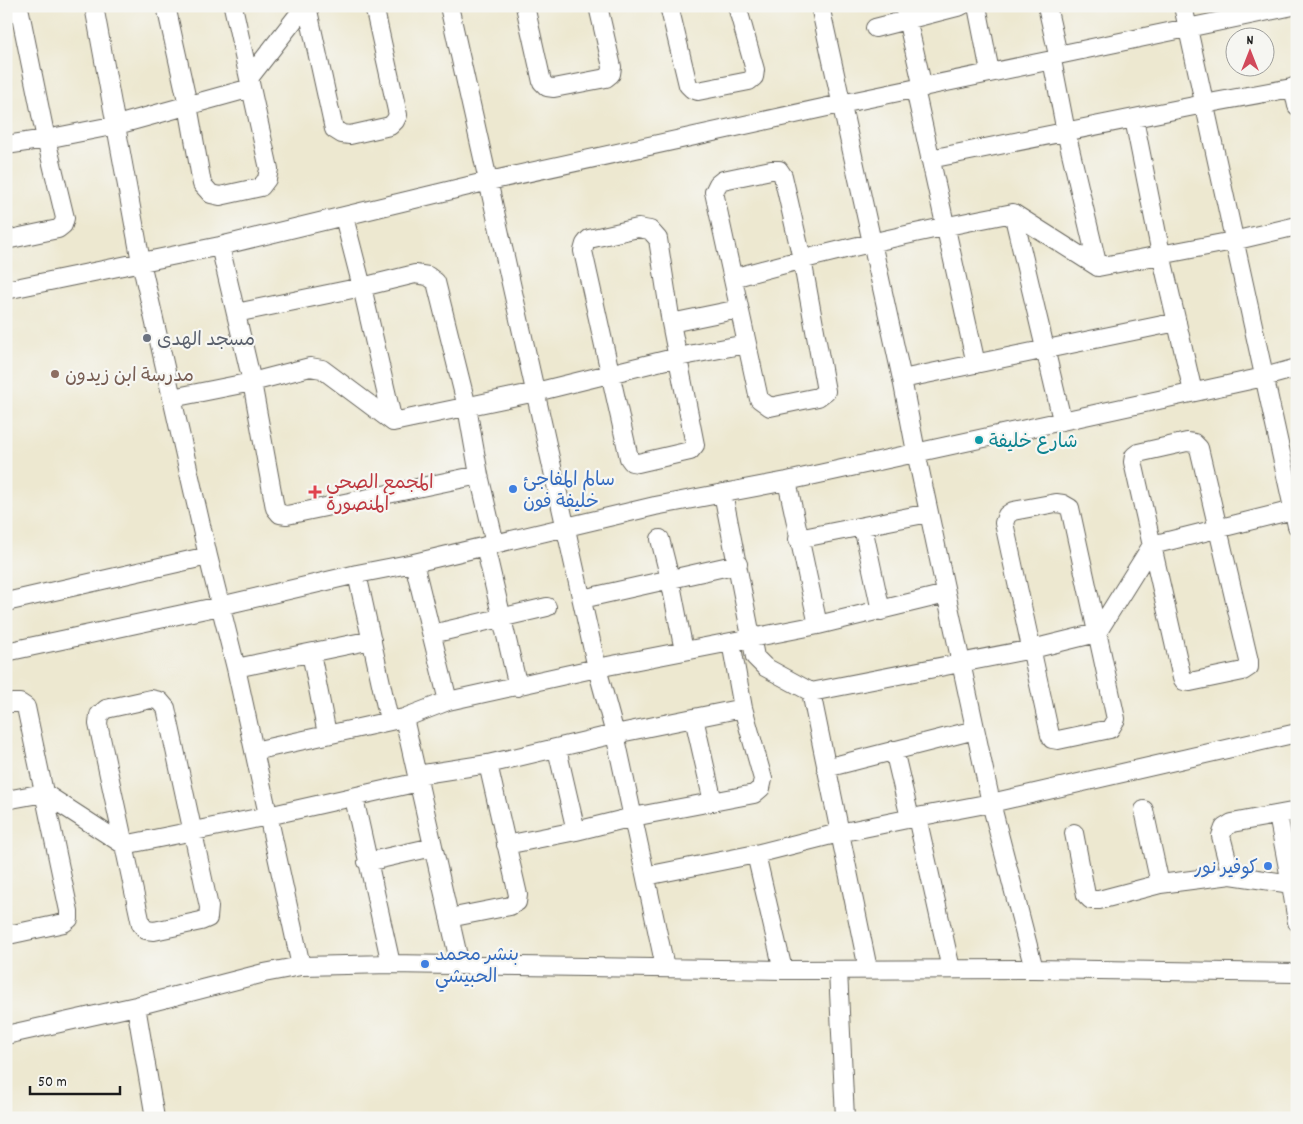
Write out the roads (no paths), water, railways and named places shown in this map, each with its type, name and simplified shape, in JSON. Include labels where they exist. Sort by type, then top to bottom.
[{"type":"street","points":[[6,240],[58,229],[63,226],[65,218],[46,140],[20,12],[16,6]]},
{"type":"street","points":[[94,6],[141,262],[208,556],[236,668],[301,966]]},
{"type":"street","points":[[166,6],[188,105],[202,184],[211,194],[220,196],[261,187],[267,179],[269,169],[233,6]]},
{"type":"street","points":[[6,145],[46,140],[117,125],[188,105],[250,83],[306,6]]},
{"type":"street","points":[[306,6],[334,128],[342,134],[350,135],[390,126],[396,121],[398,115],[374,6]]},
{"type":"street","points":[[450,6],[596,668],[615,734],[665,967]]},
{"type":"street","points":[[526,6],[542,82],[547,87],[554,88],[606,78],[611,74],[612,67],[598,6]]},
{"type":"street","points":[[669,6],[688,85],[698,91],[749,80],[754,77],[755,70],[737,6]]},
{"type":"street","points":[[820,6],[902,379],[991,803],[1034,969]]},
{"type":"street","points":[[875,28],[906,13],[961,6]]},
{"type":"street","points":[[977,6],[990,72]]},
{"type":"street","points":[[1047,6],[1066,132],[1098,267]]},
{"type":"street","points":[[1182,6],[1233,240],[1295,509],[1297,526]]},
{"type":"street","points":[[6,290],[220,246],[489,181],[918,89],[1188,27],[1293,6]]},
{"type":"street","points":[[906,13],[930,159],[976,364]]},
{"type":"street","points":[[930,159],[1295,87],[1297,106]]},
{"type":"street","points":[[1134,119],[1161,254],[1193,392]]},
{"type":"street","points":[[778,170],[783,176],[802,259],[826,391],[818,397],[770,407],[764,405],[759,399],[746,344],[714,192],[718,184],[723,180],[778,170]]},
{"type":"street","points":[[733,278],[872,242],[1013,213],[1098,267],[1297,226]]},
{"type":"street","points":[[1013,213],[1062,420]]},
{"type":"street","points":[[344,216],[392,422]]},
{"type":"street","points":[[638,228],[650,230],[658,239],[678,356],[695,436],[695,444],[690,452],[638,463],[632,462],[628,458],[582,251],[589,239],[638,228]]},
{"type":"street","points":[[220,246],[252,382],[276,508],[280,514],[287,515],[479,475]]},
{"type":"street","points":[[236,313],[415,274],[428,276],[436,282],[467,407],[502,617],[518,687]]},
{"type":"street","points":[[671,323],[739,310]]},
{"type":"street","points":[[902,379],[1177,322]]},
{"type":"street","points":[[172,398],[316,367],[322,369],[392,422],[536,392],[678,356],[746,344]]},
{"type":"street","points":[[6,652],[414,563],[566,526],[787,481],[1264,377],[1297,368]]},
{"type":"street","points":[[1187,442],[1194,443],[1199,448],[1249,661],[1248,667],[1243,671],[1190,682],[1184,681],[1152,545],[1133,462],[1134,456],[1138,453],[1187,442]]},
{"type":"street","points":[[787,481],[818,625]]},
{"type":"street","points":[[723,493],[755,657],[765,667],[811,692],[1032,649],[1097,633],[1152,545],[1295,509]]},
{"type":"street","points":[[1056,503],[1070,508],[1097,633],[1116,719],[1110,729],[1058,740],[1052,739],[1004,523],[1007,515],[1013,511],[1056,503]]},
{"type":"street","points":[[798,539],[929,513]]},
{"type":"street","points":[[863,527],[881,610]]},
{"type":"street","points":[[660,539],[670,578],[684,651]]},
{"type":"street","points":[[6,602],[208,556]]},
{"type":"street","points":[[414,563],[448,701]]},
{"type":"street","points":[[582,599],[738,564]]},
{"type":"street","points":[[357,574],[372,640],[418,778],[460,965]]},
{"type":"street","points":[[254,751],[397,719],[448,701],[518,687],[596,668],[818,625],[946,594]]},
{"type":"street","points":[[432,634],[547,606]]},
{"type":"street","points":[[236,668],[372,640]]},
{"type":"street","points":[[506,845],[633,817],[754,794],[761,788],[763,779],[743,708],[731,642]]},
{"type":"street","points":[[311,653],[327,734]]},
{"type":"street","points":[[811,692],[868,969]]},
{"type":"street","points":[[151,700],[160,701],[166,708],[192,830],[209,907],[208,918],[154,931],[146,930],[141,924],[98,724],[99,715],[106,709],[151,700]]},
{"type":"street","points":[[6,703],[20,703],[26,707],[69,911],[69,919],[64,923],[13,934],[6,932]]},
{"type":"street","points":[[6,800],[44,793],[124,845],[354,798],[418,778],[557,749],[615,734],[743,708]]},
{"type":"street","points":[[694,718],[713,802]]},
{"type":"street","points":[[826,768],[975,730]]},
{"type":"street","points":[[646,876],[756,854],[839,833],[991,803],[1297,733]]},
{"type":"street","points":[[557,749],[576,831]]},
{"type":"street","points":[[894,750],[951,969]]},
{"type":"street","points":[[449,918],[510,906],[517,902],[518,895],[488,764]]},
{"type":"street","points":[[354,798],[391,964]]},
{"type":"street","points":[[1144,810],[1160,884]]},
{"type":"street","points":[[1231,875],[1221,836],[1224,828],[1232,823],[1297,810]]},
{"type":"street","points":[[1278,815],[1297,922]]},
{"type":"street","points":[[1074,832],[1086,895],[1091,900],[1099,900],[1160,884],[1231,875],[1291,884]]},
{"type":"street","points":[[367,862],[434,847]]},
{"type":"street","points":[[756,854],[783,970]]},
{"type":"street","points":[[6,1035],[136,1006],[264,973],[301,966],[391,964],[783,970],[1034,969],[1297,973]]},
{"type":"street","points":[[838,970],[845,1118]]},
{"type":"street","points":[[136,1006],[155,1118]]},
{"type":"place","name":"مسجد الهدى","points":[[147,338]]},
{"type":"place","name":"مدرسة ابن زيدون","points":[[55,374]]},
{"type":"place","name":"شارع خليفة","points":[[979,440]]},
{"type":"place","name":"سالم المفاجئ خليفة فون","points":[[513,489]]},
{"type":"place","name":"المجمع الصحي المنصورة","points":[[315,492]]},
{"type":"place","name":"كوفير نور","points":[[1268,866]]},
{"type":"place","name":"بنشر محمد الحبيشي","points":[[425,964]]}]
